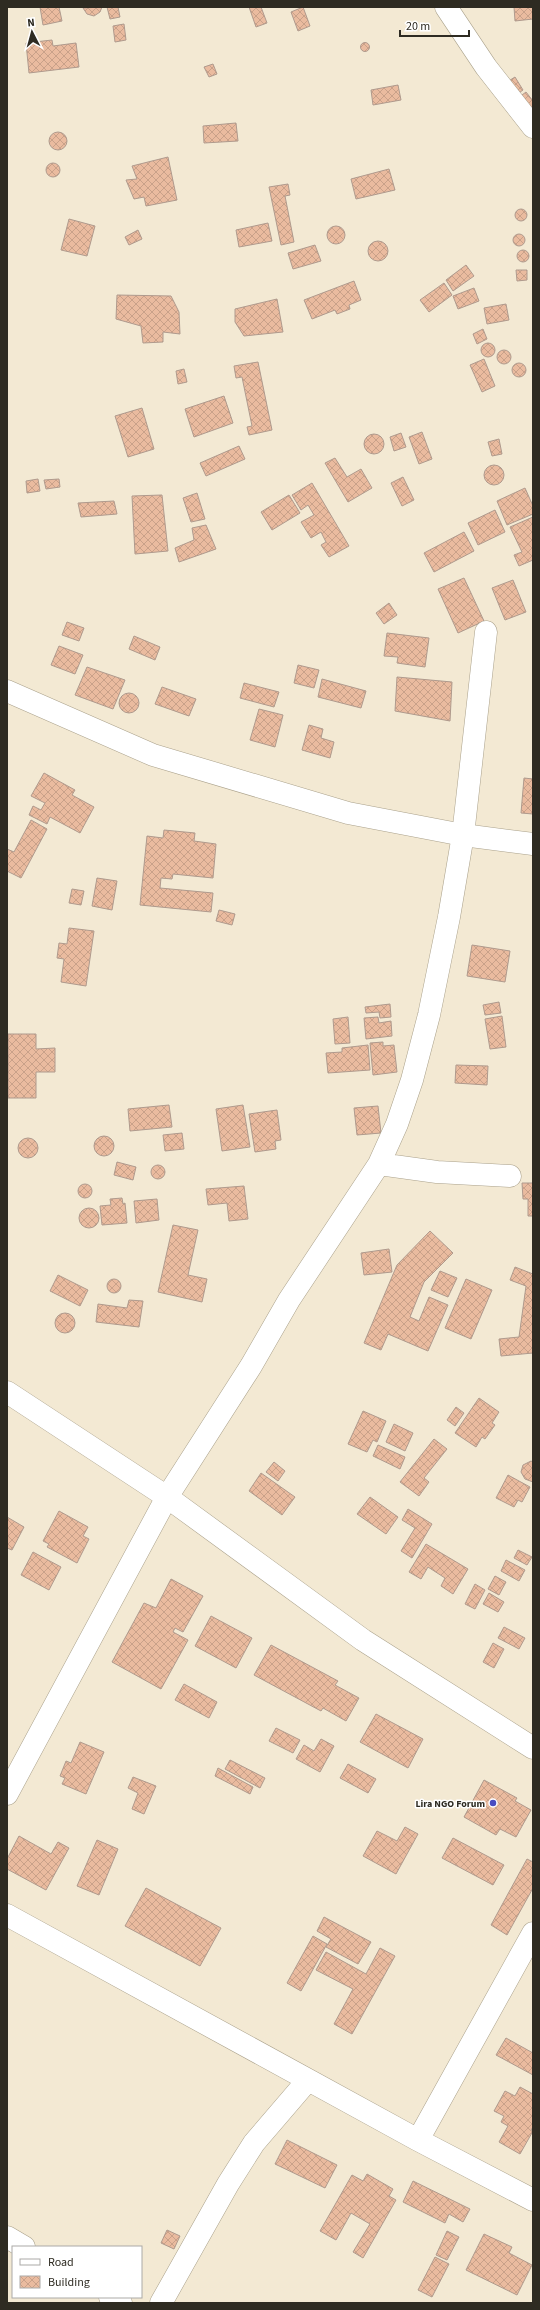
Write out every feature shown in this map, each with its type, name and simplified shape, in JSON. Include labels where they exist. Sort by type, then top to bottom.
[{"type":"street","points":[[446,7],[486,67],[533,127]]},
{"type":"street","points":[[7,1794],[167,1497],[251,1366],[289,1300],[379,1164],[397,1124],[412,1080],[427,1022],[449,917],[463,835],[486,632]]},
{"type":"street","points":[[7,691],[173,761],[348,813],[463,835],[533,844]]},
{"type":"street","points":[[379,1164],[437,1172],[510,1176]]},
{"type":"street","points":[[7,1392],[167,1497],[363,1640],[533,1748]]},
{"type":"street","points":[[7,1916],[418,2140],[533,2200]]},
{"type":"street","points":[[418,2140],[533,1933]]},
{"type":"street","points":[[161,2303],[228,2184],[254,2143],[308,2080]]},
{"type":"street","points":[[7,2237],[22,2246]]},
{"type":"street","points":[[112,2298],[121,2303]]},
{"type":"building","points":[[40,7],[59,7],[62,21],[43,25]]},
{"type":"building","points":[[102,7],[100,12],[94,16],[87,14],[83,8]]},
{"type":"building","points":[[107,7],[118,7],[120,17],[110,19]]},
{"type":"building","points":[[249,7],[261,7],[267,23],[256,27]]},
{"type":"building","points":[[303,7],[310,26],[298,31],[291,12]]},
{"type":"building","points":[[514,7],[533,7],[533,19],[515,21]]},
{"type":"building","points":[[124,24],[126,40],[115,42],[113,26]]},
{"type":"building","points":[[52,40],[53,46],[76,43],[79,67],[29,73],[26,43]]},
{"type":"building","points":[[365,42],[370,47],[365,52],[360,47]]},
{"type":"building","points":[[213,64],[217,74],[209,77],[204,67]]},
{"type":"building","points":[[515,77],[523,90],[516,95],[507,82]]},
{"type":"building","points":[[398,85],[401,100],[373,105],[371,90]]},
{"type":"building","points":[[526,92],[533,101],[533,120],[518,98]]},
{"type":"building","points":[[236,123],[238,141],[204,143],[203,126]]},
{"type":"building","points":[[58,132],[64,135],[67,141],[64,147],[58,150],[52,147],[49,141],[52,135]]},
{"type":"building","points":[[168,157],[177,200],[146,206],[144,197],[134,199],[126,180],[137,179],[132,166]]},
{"type":"building","points":[[50,163],[56,163],[60,167],[60,173],[56,177],[50,177],[46,173],[46,167]]},
{"type":"building","points":[[389,169],[395,190],[356,199],[351,179]]},
{"type":"building","points":[[288,184],[290,195],[285,196],[294,242],[281,245],[269,187]]},
{"type":"building","points":[[521,209],[525,211],[527,215],[525,219],[521,221],[517,219],[515,215],[517,211]]},
{"type":"building","points":[[69,219],[95,226],[87,256],[61,250]]},
{"type":"building","points":[[268,223],[272,241],[239,247],[236,230]]},
{"type":"building","points":[[336,226],[342,229],[345,235],[342,241],[336,244],[330,241],[327,235],[330,229]]},
{"type":"building","points":[[138,230],[142,239],[129,245],[125,237]]},
{"type":"building","points":[[517,234],[521,234],[525,240],[521,246],[517,246],[513,242],[513,238]]},
{"type":"building","points":[[378,241],[385,244],[388,251],[385,258],[378,261],[371,258],[368,251],[371,244]]},
{"type":"building","points":[[315,245],[321,261],[293,269],[288,253]]},
{"type":"building","points":[[523,250],[527,252],[529,256],[527,260],[523,262],[519,260],[517,256],[519,252]]},
{"type":"building","points":[[466,265],[474,276],[453,291],[446,280]]},
{"type":"building","points":[[516,270],[527,270],[527,280],[517,281]]},
{"type":"building","points":[[354,281],[361,300],[349,305],[350,309],[337,314],[335,310],[312,319],[304,300]]},
{"type":"building","points":[[444,283],[452,295],[429,312],[420,300]]},
{"type":"building","points":[[474,288],[479,301],[458,309],[453,296]]},
{"type":"building","points":[[117,295],[171,296],[179,312],[180,334],[163,332],[163,342],[143,343],[141,326],[116,319]]},
{"type":"building","points":[[277,299],[283,332],[244,336],[235,322],[235,309]]},
{"type":"building","points":[[506,304],[509,320],[487,324],[484,308]]},
{"type":"building","points":[[483,329],[487,339],[477,344],[473,334]]},
{"type":"building","points":[[485,343],[491,343],[495,347],[495,353],[491,357],[485,357],[481,353],[481,347]]},
{"type":"building","points":[[501,350],[507,350],[511,354],[511,360],[507,364],[501,364],[497,360],[497,354]]},
{"type":"building","points":[[484,359],[495,386],[482,392],[470,365]]},
{"type":"building","points":[[258,362],[272,430],[249,435],[247,427],[252,426],[242,377],[236,378],[234,366]]},
{"type":"building","points":[[516,363],[522,363],[526,367],[526,373],[522,377],[516,377],[512,373],[512,367]]},
{"type":"building","points":[[184,369],[187,382],[178,384],[176,371]]},
{"type":"building","points":[[224,396],[233,423],[194,437],[185,409]]},
{"type":"building","points":[[142,408],[154,449],[128,457],[115,416]]},
{"type":"building","points":[[422,432],[432,459],[419,464],[409,437]]},
{"type":"building","points":[[401,433],[406,447],[394,451],[390,437]]},
{"type":"building","points":[[374,434],[381,437],[384,444],[381,451],[374,454],[367,451],[364,444],[367,437]]},
{"type":"building","points":[[499,439],[502,454],[492,456],[488,442]]},
{"type":"building","points":[[239,446],[245,459],[206,476],[200,463]]},
{"type":"building","points":[[335,458],[347,477],[361,469],[372,488],[348,502],[325,463]]},
{"type":"building","points":[[494,465],[501,468],[504,475],[501,482],[494,485],[487,482],[484,475],[487,468]]},
{"type":"building","points":[[403,477],[414,500],[402,506],[391,483]]},
{"type":"building","points":[[38,479],[40,491],[27,493],[26,481]]},
{"type":"building","points":[[59,479],[60,487],[46,489],[44,480]]},
{"type":"building","points":[[312,483],[349,546],[329,557],[321,545],[326,542],[321,532],[311,538],[301,522],[314,515],[308,505],[301,510],[292,495]]},
{"type":"building","points":[[525,488],[533,506],[533,514],[507,525],[497,501]]},
{"type":"building","points":[[197,493],[205,519],[191,522],[183,498]]},
{"type":"building","points":[[162,495],[168,551],[135,554],[132,496]]},
{"type":"building","points":[[289,495],[300,513],[272,530],[261,512]]},
{"type":"building","points":[[114,501],[117,514],[81,517],[78,503]]},
{"type":"building","points":[[495,510],[505,532],[478,545],[468,523]]},
{"type":"building","points":[[533,517],[533,560],[519,566],[514,555],[522,552],[510,527]]},
{"type":"building","points":[[206,525],[216,549],[179,562],[175,548],[194,540],[192,528]]},
{"type":"building","points":[[464,532],[474,551],[434,572],[424,553]]},
{"type":"building","points":[[464,578],[484,621],[458,633],[438,589]]},
{"type":"building","points":[[513,580],[526,612],[505,620],[492,588]]},
{"type":"building","points":[[389,603],[397,615],[384,624],[376,613]]},
{"type":"building","points":[[67,622],[84,628],[79,641],[62,635]]},
{"type":"building","points":[[387,633],[429,638],[425,667],[397,663],[398,657],[384,656]]},
{"type":"building","points":[[134,636],[160,647],[155,660],[129,649]]},
{"type":"building","points":[[59,646],[83,655],[75,674],[51,665]]},
{"type":"building","points":[[298,665],[319,670],[314,688],[294,683]]},
{"type":"building","points":[[87,667],[125,680],[113,709],[75,695]]},
{"type":"building","points":[[397,677],[452,682],[450,721],[395,711]]},
{"type":"building","points":[[322,679],[366,691],[361,708],[318,697]]},
{"type":"building","points":[[244,683],[279,692],[274,707],[240,698]]},
{"type":"building","points":[[162,687],[196,699],[189,716],[155,704]]},
{"type":"building","points":[[129,693],[136,696],[139,703],[136,710],[129,713],[122,710],[119,703],[122,696]]},
{"type":"building","points":[[259,709],[283,715],[275,747],[250,740]]},
{"type":"building","points":[[309,725],[323,729],[321,738],[334,742],[330,758],[302,750]]},
{"type":"building","points":[[44,773],[75,790],[72,795],[94,807],[80,833],[50,817],[47,824],[29,815],[33,806],[41,810],[45,803],[31,796]]},
{"type":"building","points":[[524,778],[533,779],[533,814],[521,813]]},
{"type":"building","points":[[31,820],[47,829],[21,878],[7,871],[7,849],[14,852]]},
{"type":"building","points":[[164,830],[195,833],[194,841],[216,844],[213,878],[173,874],[172,879],[161,878],[160,888],[213,893],[211,912],[140,905],[147,836],[163,838]]},
{"type":"building","points":[[97,878],[117,881],[112,910],[92,906]]},
{"type":"building","points":[[72,889],[84,891],[81,905],[69,903]]},
{"type":"building","points":[[219,910],[235,914],[232,925],[216,921]]},
{"type":"building","points":[[69,928],[94,931],[86,986],[61,982],[64,959],[57,958],[59,943],[67,944]]},
{"type":"building","points":[[472,945],[510,951],[505,982],[467,976]]},
{"type":"building","points":[[499,1002],[501,1013],[485,1015],[483,1005]]},
{"type":"building","points":[[390,1004],[391,1017],[380,1018],[379,1012],[366,1013],[365,1007]]},
{"type":"building","points":[[502,1016],[506,1047],[490,1049],[485,1019]]},
{"type":"building","points":[[348,1017],[350,1043],[335,1044],[333,1019]]},
{"type":"building","points":[[378,1017],[379,1023],[391,1021],[392,1036],[366,1039],[364,1018]]},
{"type":"building","points":[[8,1034],[36,1034],[36,1049],[55,1048],[55,1072],[36,1072],[36,1098],[8,1098]]},
{"type":"building","points":[[383,1042],[383,1046],[394,1045],[397,1072],[373,1075],[370,1043]]},
{"type":"building","points":[[368,1045],[370,1070],[328,1073],[326,1053],[342,1052],[342,1048]]},
{"type":"building","points":[[456,1065],[488,1066],[487,1085],[455,1083]]},
{"type":"building","points":[[169,1105],[172,1127],[130,1131],[128,1109]]},
{"type":"building","points":[[243,1105],[250,1147],[222,1151],[216,1109]]},
{"type":"building","points":[[378,1106],[381,1133],[357,1135],[354,1108]]},
{"type":"building","points":[[277,1110],[281,1140],[275,1141],[276,1149],[255,1152],[249,1114]]},
{"type":"building","points":[[182,1133],[184,1149],[165,1151],[163,1135]]},
{"type":"building","points":[[104,1136],[111,1139],[114,1146],[111,1153],[104,1156],[97,1153],[94,1146],[97,1139]]},
{"type":"building","points":[[28,1138],[35,1141],[38,1148],[35,1155],[28,1158],[21,1155],[18,1148],[21,1141]]},
{"type":"building","points":[[117,1162],[136,1167],[133,1180],[114,1175]]},
{"type":"building","points":[[155,1165],[161,1165],[165,1169],[165,1175],[161,1179],[155,1179],[151,1175],[151,1169]]},
{"type":"building","points":[[522,1183],[533,1183],[533,1216],[528,1216],[528,1199],[523,1199]]},
{"type":"building","points":[[82,1184],[88,1184],[92,1188],[92,1194],[88,1198],[82,1198],[78,1194],[78,1188]]},
{"type":"building","points":[[244,1186],[248,1219],[229,1221],[227,1203],[208,1205],[206,1189]]},
{"type":"building","points":[[122,1198],[123,1204],[125,1203],[127,1223],[102,1225],[100,1206],[111,1205],[110,1199]]},
{"type":"building","points":[[157,1199],[159,1220],[136,1223],[134,1201]]},
{"type":"building","points":[[89,1208],[96,1211],[99,1218],[96,1225],[89,1228],[82,1225],[79,1218],[82,1211]]},
{"type":"building","points":[[173,1225],[198,1230],[188,1275],[207,1279],[202,1302],[158,1292]]},
{"type":"building","points":[[430,1231],[453,1253],[424,1282],[410,1317],[419,1321],[429,1297],[448,1305],[428,1351],[388,1334],[381,1350],[364,1343],[397,1265]]},
{"type":"building","points":[[389,1249],[392,1272],[364,1275],[361,1253]]},
{"type":"building","points":[[515,1267],[533,1274],[533,1353],[501,1356],[499,1339],[519,1337],[526,1286],[510,1280]]},
{"type":"building","points":[[440,1271],[457,1278],[448,1297],[431,1290]]},
{"type":"building","points":[[58,1275],[88,1290],[80,1306],[50,1291]]},
{"type":"building","points":[[114,1279],[119,1281],[121,1286],[119,1291],[114,1293],[109,1291],[107,1286],[109,1281]]},
{"type":"building","points":[[466,1279],[492,1290],[471,1339],[445,1328]]},
{"type":"building","points":[[129,1300],[143,1301],[139,1327],[96,1322],[98,1304],[127,1308]]},
{"type":"building","points":[[65,1313],[72,1316],[75,1323],[72,1330],[65,1333],[58,1330],[55,1323],[58,1316]]},
{"type":"building","points":[[479,1398],[499,1412],[492,1423],[495,1425],[485,1439],[482,1437],[476,1447],[455,1433]]},
{"type":"building","points":[[456,1407],[464,1413],[455,1426],[447,1420]]},
{"type":"building","points":[[363,1411],[386,1421],[377,1442],[373,1440],[367,1452],[348,1444]]},
{"type":"building","points":[[394,1424],[413,1433],[405,1451],[386,1442]]},
{"type":"building","points":[[434,1439],[447,1449],[424,1478],[429,1482],[419,1496],[400,1482]]},
{"type":"building","points":[[378,1445],[405,1457],[400,1469],[373,1456]]},
{"type":"building","points":[[531,1461],[533,1462],[533,1482],[525,1479],[521,1472],[523,1465]]},
{"type":"building","points":[[274,1462],[285,1471],[278,1481],[266,1472]]},
{"type":"building","points":[[261,1473],[295,1497],[282,1515],[249,1491]]},
{"type":"building","points":[[508,1475],[530,1487],[522,1502],[518,1500],[514,1507],[496,1498]]},
{"type":"building","points":[[370,1497],[398,1517],[386,1534],[357,1514]]},
{"type":"building","points":[[408,1509],[432,1524],[412,1558],[401,1551],[415,1528],[402,1520]]},
{"type":"building","points":[[59,1511],[88,1527],[83,1536],[89,1539],[77,1563],[47,1547],[49,1544],[43,1541]]},
{"type":"building","points":[[7,1517],[24,1527],[12,1550],[7,1548]]},
{"type":"building","points":[[426,1544],[468,1569],[453,1594],[441,1586],[445,1578],[428,1567],[421,1579],[409,1572]]},
{"type":"building","points":[[518,1550],[532,1557],[527,1565],[514,1558]]},
{"type":"building","points":[[33,1552],[61,1567],[49,1590],[21,1575]]},
{"type":"building","points":[[506,1560],[525,1570],[519,1581],[501,1571]]},
{"type":"building","points":[[495,1576],[506,1582],[499,1595],[488,1589]]},
{"type":"building","points":[[171,1579],[203,1596],[183,1632],[175,1628],[173,1632],[188,1640],[161,1689],[112,1662],[144,1603],[156,1608]]},
{"type":"building","points":[[475,1584],[485,1590],[475,1609],[465,1604]]},
{"type":"building","points":[[489,1593],[504,1602],[498,1612],[483,1604]]},
{"type":"building","points":[[211,1616],[252,1638],[236,1668],[195,1646]]},
{"type":"building","points":[[504,1627],[525,1638],[519,1649],[498,1638]]},
{"type":"building","points":[[493,1643],[504,1649],[494,1668],[483,1662]]},
{"type":"building","points":[[271,1645],[338,1681],[335,1685],[359,1698],[346,1721],[323,1708],[321,1711],[254,1675]]},
{"type":"building","points":[[184,1684],[217,1702],[209,1718],[175,1700]]},
{"type":"building","points":[[376,1714],[423,1739],[408,1768],[360,1742]]},
{"type":"building","points":[[276,1728],[300,1740],[293,1753],[269,1741]]},
{"type":"building","points":[[321,1739],[334,1746],[320,1772],[296,1759],[304,1745],[314,1751]]},
{"type":"building","points":[[80,1742],[104,1752],[86,1794],[62,1784],[65,1778],[60,1776],[66,1761],[71,1763]]},
{"type":"building","points":[[230,1760],[265,1778],[260,1788],[225,1769]]},
{"type":"building","points":[[348,1764],[376,1779],[368,1793],[340,1778]]},
{"type":"building","points":[[218,1768],[253,1787],[250,1794],[215,1776]]},
{"type":"building","points":[[133,1777],[156,1786],[144,1814],[132,1809],[138,1793],[128,1788]]},
{"type":"building","points":[[484,1780],[517,1798],[515,1801],[531,1810],[516,1837],[500,1829],[496,1835],[464,1817]]},
{"type":"building","points":[[405,1827],[418,1834],[396,1874],[363,1856],[377,1831],[397,1841]]},
{"type":"building","points":[[19,1836],[51,1854],[58,1842],[69,1848],[46,1890],[7,1869],[7,1859]]},
{"type":"building","points":[[453,1838],[504,1865],[493,1885],[442,1858]]},
{"type":"building","points":[[97,1840],[118,1849],[99,1895],[77,1886]]},
{"type":"building","points":[[527,1859],[533,1862],[533,1888],[507,1935],[491,1925]]},
{"type":"building","points":[[146,1888],[221,1928],[200,1966],[125,1926]]},
{"type":"building","points":[[324,1917],[371,1942],[358,1964],[326,1947],[331,1939],[317,1931]]},
{"type":"building","points":[[313,1936],[327,1944],[301,1991],[287,1983]]},
{"type":"building","points":[[380,1948],[395,1956],[352,2034],[334,2024],[353,1989],[316,1970],[326,1952],[366,1974]]},
{"type":"building","points":[[506,2038],[533,2053],[533,2075],[496,2055]]},
{"type":"building","points":[[520,2087],[533,2094],[533,2127],[531,2130],[533,2131],[520,2154],[499,2142],[508,2126],[501,2122],[504,2116],[494,2111],[505,2091],[515,2096]]},
{"type":"building","points":[[287,2140],[337,2165],[325,2188],[275,2164]]},
{"type":"building","points":[[367,2174],[393,2189],[389,2196],[396,2200],[363,2258],[353,2252],[370,2224],[351,2213],[336,2240],[320,2231],[352,2175],[363,2181]]},
{"type":"building","points":[[413,2181],[470,2209],[463,2222],[449,2214],[445,2223],[403,2202]]},
{"type":"building","points":[[167,2230],[180,2236],[174,2249],[161,2243]]},
{"type":"building","points":[[447,2231],[459,2237],[447,2260],[436,2255]]},
{"type":"building","points":[[484,2234],[512,2247],[509,2253],[532,2265],[517,2295],[466,2270]]},
{"type":"building","points":[[435,2257],[449,2264],[432,2297],[418,2290]]},
{"type":"place","name":"Lira NGO Forum","points":[[493,1803]]}]
